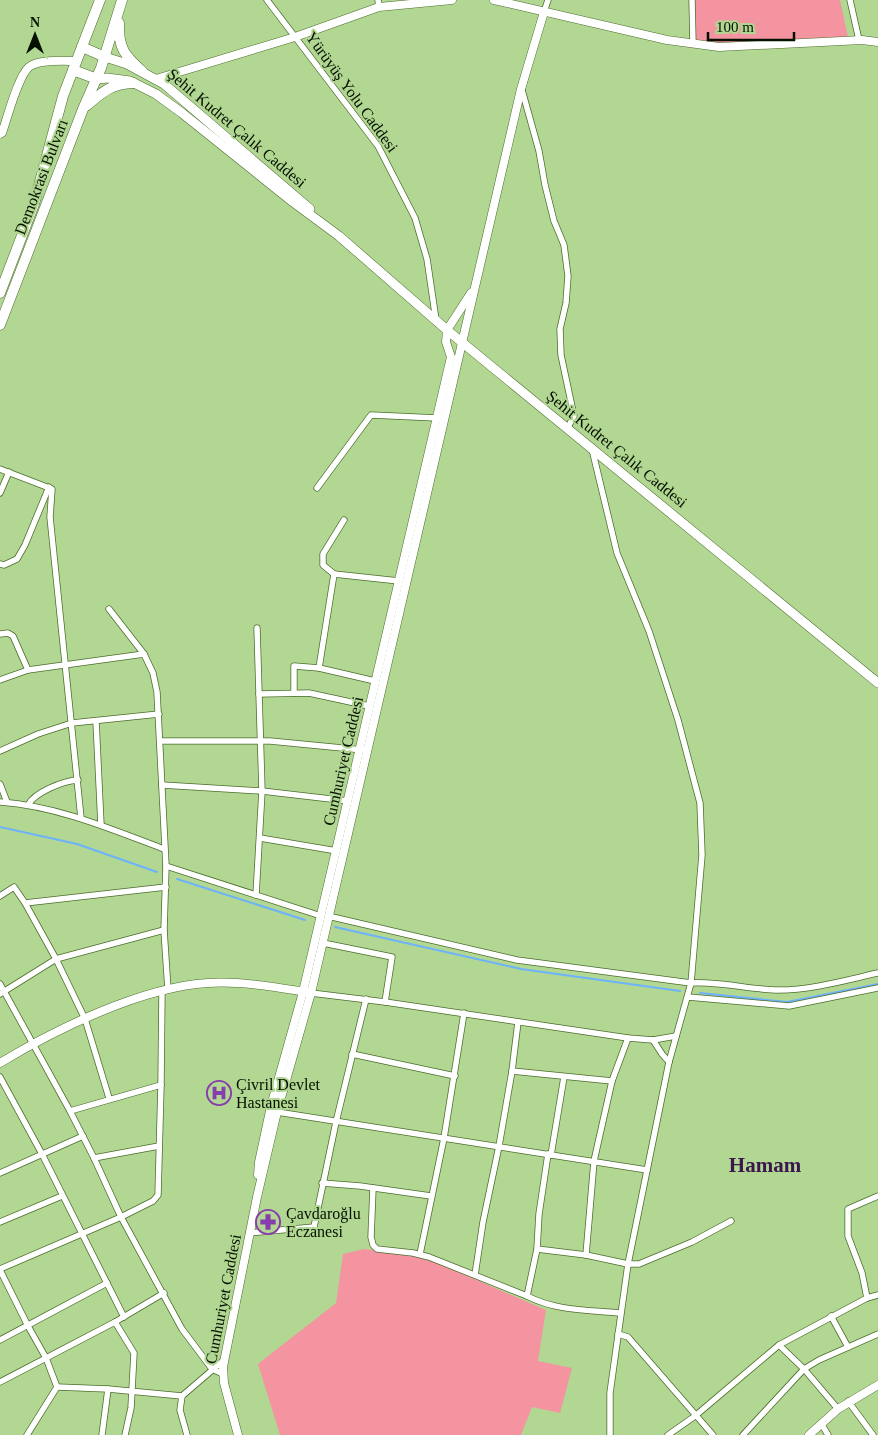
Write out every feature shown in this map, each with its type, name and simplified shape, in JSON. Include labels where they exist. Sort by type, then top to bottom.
[{"type":"highway","name":"Demokrasi Bulvarı","points":[[0,293],[34,204],[63,96],[100,0]]},
{"type":"highway","points":[[122,0],[119,15],[119,35],[122,49],[129,60],[142,72]]},
{"type":"highway","name":"Demokrasi Bulvarı","points":[[0,324],[83,109],[97,79],[119,15]]},
{"type":"highway","points":[[82,47],[105,57]]},
{"type":"highway","points":[[75,66],[97,79]]},
{"type":"highway","points":[[83,109],[101,92],[112,86],[133,83]]},
{"type":"main road","points":[[156,78],[295,37],[379,4],[452,0]]},
{"type":"main road","points":[[494,0],[667,40],[719,47],[859,40],[878,42]]},
{"type":"main road","name":"Cumhuriyet Caddesi","points":[[238,1435],[223,1374],[224,1360],[257,1197],[521,89],[544,12]]},
{"type":"main road","name":"Şehit Kudret Çalık Caddesi","points":[[105,57],[128,64],[156,78],[328,224],[339,236]]},
{"type":"main road","points":[[0,134],[2,133],[20,81],[30,67],[49,61],[75,66]]},
{"type":"main road","name":"Şehit Kudret Çalık Caddesi","points":[[97,79],[116,78],[133,83],[164,100],[339,236],[447,330],[878,683]]},
{"type":"main road","points":[[447,330],[474,287]]},
{"type":"main road","name":"Cumhuriyet Caddesi","points":[[257,1197],[258,1162],[269,1113],[323,943],[324,916],[337,851],[348,801],[363,750],[369,706],[451,357],[446,342],[447,330]]},
{"type":"main road","points":[[0,1064],[33,1044],[85,1019],[125,1003],[165,991],[195,984],[223,983],[307,992]]},
{"type":"main road","points":[[809,1435],[848,1401],[878,1385]]},
{"type":"street","name":"Yürüyüş Yolu Caddesi","points":[[267,0],[378,146],[415,218],[427,259],[436,320]]},
{"type":"street","points":[[544,12],[548,0]]},
{"type":"street","points":[[692,0],[693,44]]},
{"type":"street","points":[[850,0],[859,40]]},
{"type":"street","points":[[521,89],[539,151],[554,221],[564,245],[568,276],[566,303],[560,329],[561,355],[574,416],[568,428]]},
{"type":"street","points":[[317,488],[371,415],[436,418]]},
{"type":"street","points":[[592,447],[618,554],[650,631],[678,720],[700,803],[702,855],[691,983],[669,1062],[628,1264],[620,1313],[610,1393],[610,1435]]},
{"type":"street","points":[[0,469],[52,489],[50,517],[81,818]]},
{"type":"street","points":[[0,493],[9,472]]},
{"type":"street","points":[[0,564],[4,565],[17,559],[25,545],[48,487]]},
{"type":"street","points":[[344,520],[323,554],[323,565],[334,574],[399,581]]},
{"type":"street","points":[[319,668],[334,574]]},
{"type":"street","points":[[57,1387],[46,1358],[0,1269],[121,1217],[153,1201],[158,1195],[165,991],[164,930],[166,887],[159,714],[156,683],[144,654],[109,609]]},
{"type":"street","points":[[256,895],[262,791],[257,628]]},
{"type":"street","points":[[0,634],[8,633],[13,636],[28,670]]},
{"type":"street","points":[[0,680],[28,670],[144,654]]},
{"type":"street","points":[[294,693],[294,666],[319,668],[375,681]]},
{"type":"street","points":[[259,694],[309,693],[369,706]]},
{"type":"street","points":[[0,751],[38,734],[72,723],[159,714]]},
{"type":"street","points":[[96,721],[101,825]]},
{"type":"street","points":[[160,741],[260,741],[363,750]]},
{"type":"street","points":[[28,805],[35,796],[62,783],[78,780]]},
{"type":"street","points":[[0,784],[3,802],[28,805],[81,818],[164,849]]},
{"type":"street","points":[[162,785],[262,791],[348,801]]},
{"type":"street","points":[[260,838],[337,851]]},
{"type":"street","points":[[166,866],[324,916],[517,960],[691,983],[789,990],[878,973]]},
{"type":"street","points":[[0,896],[14,887],[25,902],[56,959],[85,1019],[109,1098]]},
{"type":"street","points":[[25,902],[166,887]]},
{"type":"street","points":[[2,993],[56,959],[164,930]]},
{"type":"street","points":[[323,943],[392,957],[385,1002]]},
{"type":"street","points":[[0,984],[2,993],[70,1110],[121,1217],[182,1329],[212,1369],[223,1374]]},
{"type":"street","points":[[688,997],[789,1006],[878,988]]},
{"type":"street","points":[[307,992],[628,1038],[653,1040],[676,1036]]},
{"type":"street","points":[[250,1233],[314,1227],[322,1183],[366,1000]]},
{"type":"street","points":[[420,1254],[444,1138],[464,1014]]},
{"type":"street","points":[[475,1276],[483,1222],[500,1146],[518,1022]]},
{"type":"street","points":[[586,1255],[594,1161],[612,1081],[628,1038]]},
{"type":"street","points":[[653,1040],[669,1062]]},
{"type":"street","points":[[352,1054],[455,1076]]},
{"type":"street","points":[[512,1071],[612,1081]]},
{"type":"street","points":[[0,1077],[42,1154],[124,1316]]},
{"type":"street","points":[[527,1296],[537,1249],[539,1214],[564,1077]]},
{"type":"street","points":[[70,1110],[161,1085]]},
{"type":"street","points":[[276,1112],[647,1170]]},
{"type":"street","points":[[1,1171],[83,1136]]},
{"type":"street","points":[[94,1158],[160,1146]]},
{"type":"street","points":[[322,1183],[431,1196]]},
{"type":"street","points":[[373,1188],[371,1237],[373,1245],[377,1249],[420,1254],[541,1303],[620,1313]]},
{"type":"street","points":[[0,1222],[62,1196]]},
{"type":"street","points":[[867,1298],[862,1273],[848,1236],[848,1209],[878,1196]]},
{"type":"street","points":[[537,1249],[586,1255],[628,1264],[645,1263],[731,1221]]},
{"type":"street","points":[[0,1340],[107,1283]]},
{"type":"street","points":[[2,1379],[116,1322],[164,1293]]},
{"type":"street","points":[[668,1435],[695,1416],[779,1345],[831,1316],[867,1298],[878,1295]]},
{"type":"street","points":[[831,1316],[848,1347]]},
{"type":"street","points":[[116,1322],[134,1353],[133,1391],[125,1435]]},
{"type":"street","points":[[618,1334],[628,1337],[713,1435]]},
{"type":"street","points":[[743,1435],[804,1369],[878,1334]]},
{"type":"street","points":[[779,1345],[804,1369],[838,1409]]},
{"type":"street","points":[[187,1435],[180,1410],[182,1396],[224,1360]]},
{"type":"street","points":[[57,1387],[108,1389],[182,1396]]},
{"type":"street","points":[[27,1435],[57,1387]]},
{"type":"street","points":[[102,1435],[108,1389]]},
{"type":"street","points":[[848,1401],[873,1435]]},
{"type":"street","points":[[821,1423],[828,1435]]},
{"type":"shaded area","points":[[691,0],[840,0],[848,37],[739,44],[693,43]]},
{"type":"shaded area","points":[[364,1249],[419,1255],[546,1310],[538,1361],[572,1368],[560,1413],[532,1407],[521,1435],[280,1435],[258,1364],[336,1303],[343,1254]]},
{"type":"waterway","points":[[0,827],[77,844],[157,872]]},
{"type":"waterway","points":[[177,879],[305,920]]},
{"type":"waterway","points":[[335,927],[521,969],[680,991]]},
{"type":"waterway","points":[[700,993],[787,1002],[878,984]]},
{"type":"place","name":"Çivril Devlet Hastanesi","points":[[219,1093]]},
{"type":"place","name":"Çavdaroğlu Eczanesi","points":[[268,1222]]},
{"type":"district","name":"Hamam","points":[[765,1165]]}]
